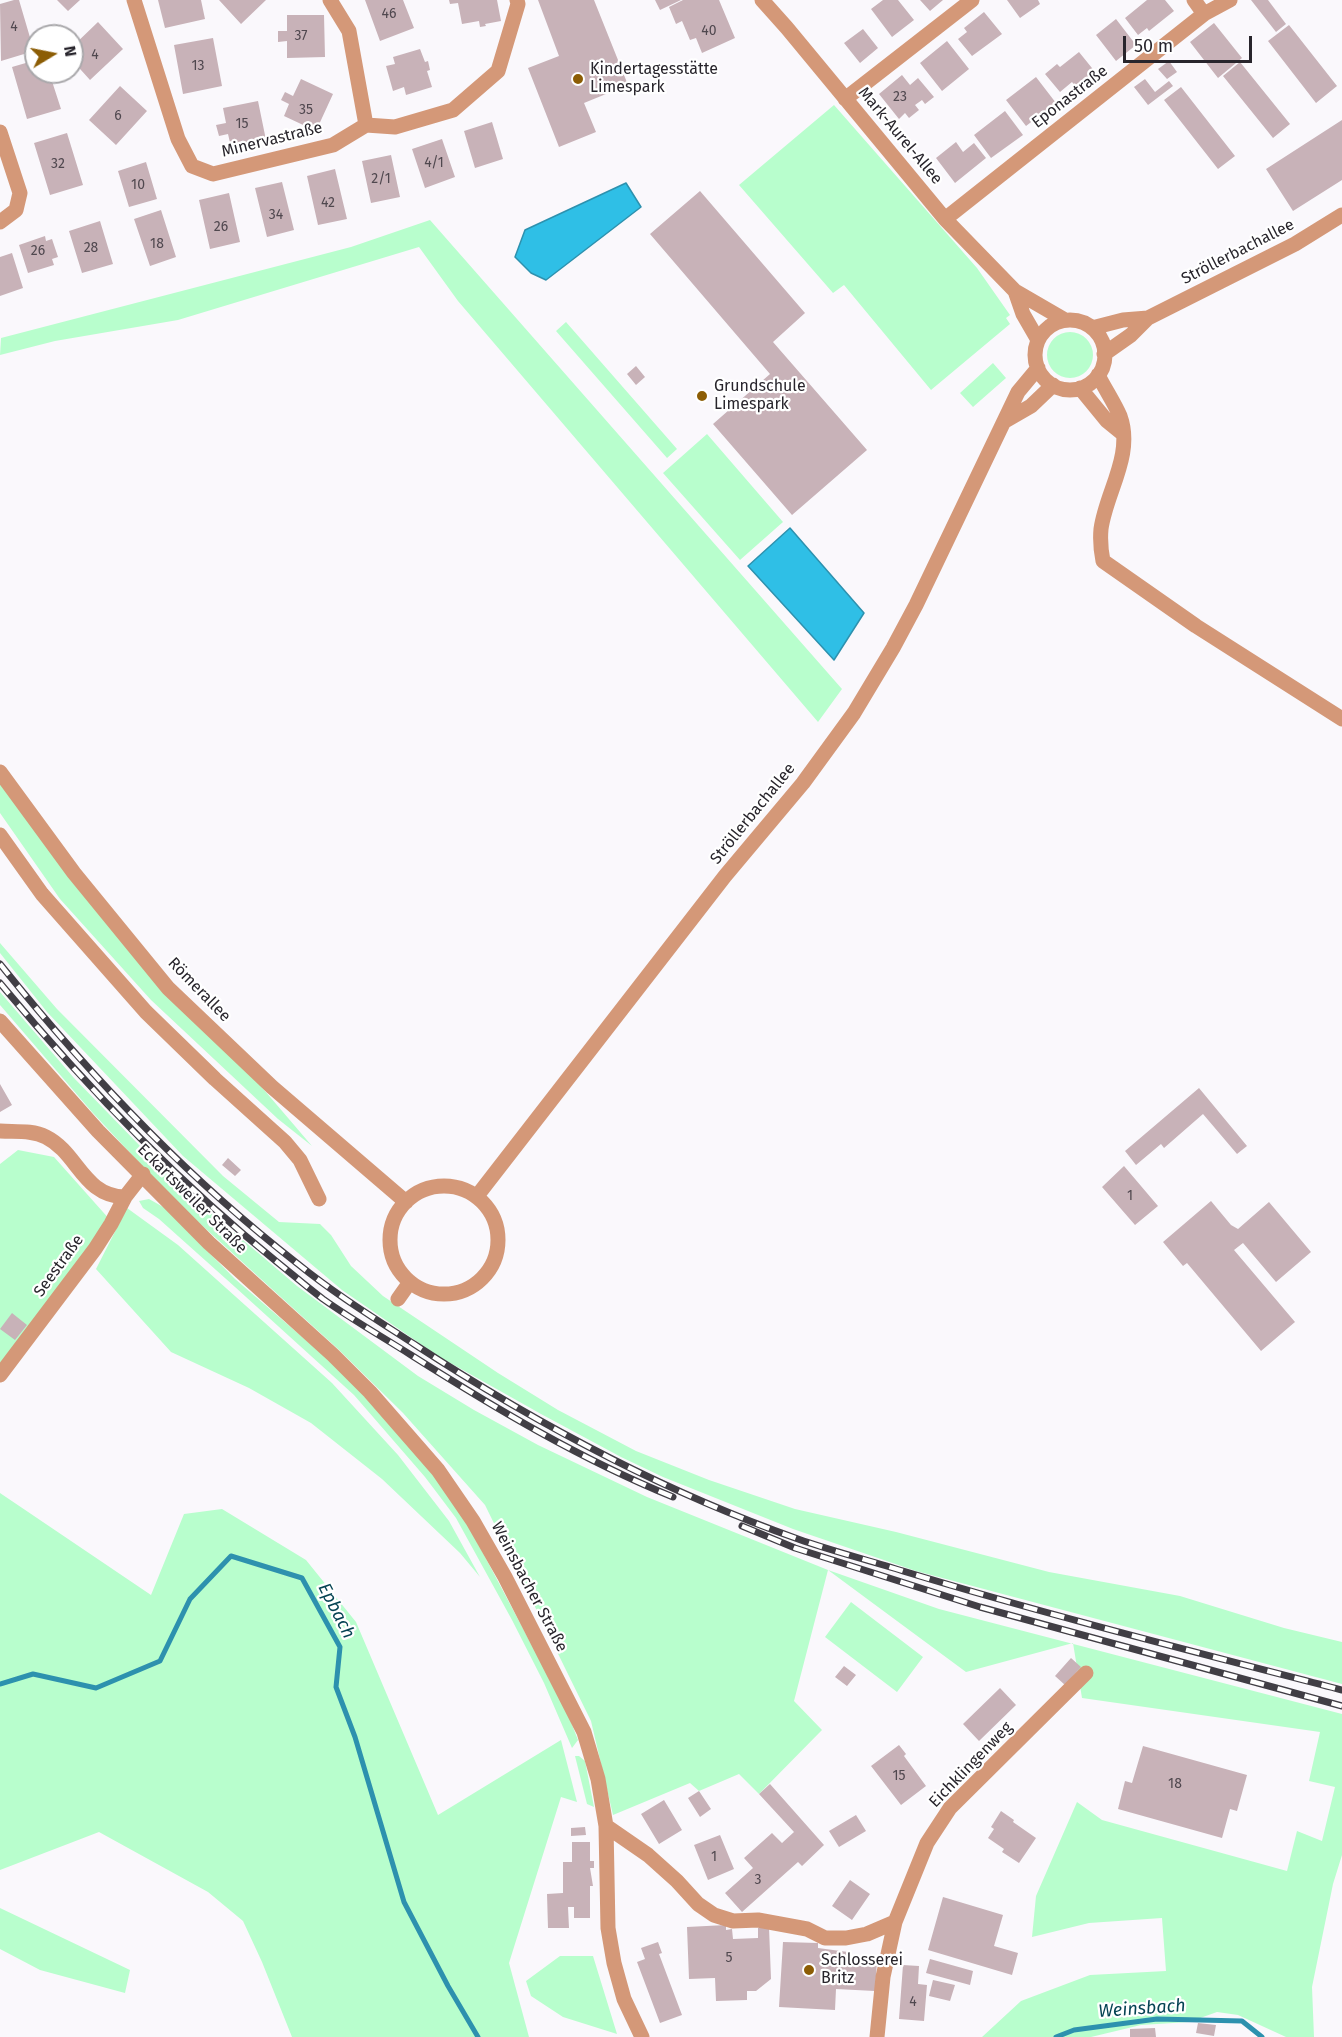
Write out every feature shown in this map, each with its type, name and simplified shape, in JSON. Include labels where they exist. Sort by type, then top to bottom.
[{"type":"street","name":"Minervastraße","points":[[134,0],[178,139],[192,166],[213,174],[333,145],[366,125]]},
{"type":"street","points":[[330,0],[349,31],[366,125],[395,127],[453,110],[498,71],[518,4],[517,0]]},
{"type":"street","name":"Mark-Aurel-Allee","points":[[762,0],[945,219],[1015,291],[1065,320]]},
{"type":"street","points":[[845,99],[972,0]]},
{"type":"street","points":[[1194,0],[1204,14]]},
{"type":"street","name":"Eponastraße","points":[[945,219],[1204,14],[1230,0]]},
{"type":"street","points":[[0,132],[20,193],[16,210],[0,222]]},
{"type":"street","name":"Ströllerbachallee","points":[[1104,354],[1131,335],[1148,318],[1295,244],[1342,215]]},
{"type":"street","name":"Mark-Aurel-Allee","points":[[1015,291],[1023,314],[1038,340]]},
{"type":"street","name":"Ströllerbachallee","points":[[1092,328],[1123,320],[1148,318]]},
{"type":"street","points":[[1065,320],[1077,321],[1092,328],[1102,343],[1104,354],[1103,365],[1098,375],[1090,383],[1080,388],[1069,390],[1053,385],[1040,373],[1038,368],[1035,351],[1038,340],[1054,323],[1065,320]]},
{"type":"street","name":"Ströllerbachallee","points":[[477,1196],[725,876],[803,783],[854,713],[916,605],[1018,392],[1038,368]]},
{"type":"street","points":[[1098,375],[1120,417],[1123,434],[1122,458],[1101,529],[1103,561],[1196,626],[1342,719]]},
{"type":"street","points":[[1005,420],[1031,406],[1053,385]]},
{"type":"street","points":[[1080,388],[1107,421],[1123,434]]},
{"type":"street","name":"Römerallee","points":[[0,772],[74,873],[168,988],[272,1087],[406,1202]]},
{"type":"street","points":[[0,835],[42,894],[146,1012],[215,1079],[285,1142],[300,1160],[319,1199]]},
{"type":"street","name":"Eckartsweiler Straße","points":[[0,1021],[98,1131],[209,1243],[333,1355],[370,1392]]},
{"type":"street","points":[[0,1131],[32,1132],[48,1138],[60,1148],[95,1188],[113,1197],[125,1197]]},
{"type":"street","name":"Seestraße","points":[[0,1376],[95,1249],[125,1197],[142,1174]]},
{"type":"street","points":[[435,1186],[452,1186],[477,1196],[494,1218],[498,1236],[497,1254],[489,1270],[477,1283],[461,1292],[444,1294],[426,1291],[410,1282],[398,1269],[391,1252],[390,1234],[395,1216],[406,1202],[419,1192],[435,1186]]},
{"type":"street","points":[[398,1299],[410,1282]]},
{"type":"street","name":"Weinsbacher Straße","points":[[370,1392],[438,1470],[473,1521],[505,1577],[584,1732],[597,1779],[606,1826],[608,1928],[614,1963],[624,1998],[642,2037]]},
{"type":"street","name":"Eichklingenweg","points":[[877,2037],[883,1977],[895,1922],[927,1843],[950,1808],[1086,1673]]},
{"type":"street","points":[[606,1826],[648,1856],[677,1881],[698,1904],[714,1916],[733,1921],[758,1920],[807,1929],[825,1938],[846,1938],[867,1934],[895,1922]]},
{"type":"green space","points":[[834,105],[977,268],[1010,315],[1006,318],[1010,324],[931,390],[844,285],[833,293],[739,185]]},
{"type":"green space","points":[[430,220],[842,689],[818,722],[458,301],[419,247],[178,320],[55,341],[0,355],[1,338],[351,247]]},
{"type":"green space","points":[[566,322],[677,449],[667,458],[556,331]]},
{"type":"green space","points":[[1070,332],[1086,339],[1093,355],[1086,371],[1070,378],[1054,371],[1047,355],[1054,339]]},
{"type":"green space","points":[[993,363],[1006,378],[973,407],[960,393]]},
{"type":"green space","points":[[707,434],[783,522],[740,560],[663,473]]},
{"type":"green space","points":[[0,781],[312,1146],[278,1119],[151,1000],[60,899],[0,813]]},
{"type":"green space","points":[[0,943],[57,1009],[223,1176],[279,1222],[320,1224],[331,1235],[351,1266],[383,1296],[558,1410],[636,1451],[709,1480],[795,1509],[896,1532],[1049,1572],[1180,1596],[1284,1628],[1342,1642],[1342,1684],[916,1571],[793,1529],[663,1477],[541,1414],[438,1356],[342,1290],[183,1156],[47,1012],[0,953]]},
{"type":"green space","points":[[0,992],[74,1078],[177,1184],[297,1286],[418,1376],[538,1445],[647,1497],[828,1570],[794,1701],[822,1730],[759,1794],[739,1774],[699,1791],[690,1783],[613,1815],[591,1721],[485,1505],[403,1413],[338,1349],[174,1200],[92,1112],[0,1005]]},
{"type":"green space","points":[[18,1150],[54,1157],[111,1221],[0,1365],[0,1164]]},
{"type":"green space","points":[[149,1199],[165,1208],[235,1279],[344,1373],[427,1467],[458,1508],[567,1712],[578,1740],[572,1748],[544,1683],[512,1620],[456,1518],[425,1477],[354,1395],[159,1219],[143,1208],[139,1201]]},
{"type":"green space","points":[[127,1208],[178,1245],[332,1383],[398,1455],[449,1521],[480,1577],[460,1553],[382,1479],[311,1423],[249,1388],[171,1352],[96,1269]]},
{"type":"green space","points":[[0,1493],[151,1595],[184,1514],[222,1509],[306,1560],[356,1622],[438,1815],[561,1740],[577,1802],[561,1797],[509,1963],[529,2037],[292,2037],[243,1921],[208,1892],[99,1832],[0,1870]]},
{"type":"green space","points":[[828,1570],[939,1609],[1071,1643],[966,1672]]},
{"type":"green space","points":[[851,1602],[923,1657],[897,1692],[825,1637]]},
{"type":"green space","points":[[1073,1644],[1342,1714],[1342,1855],[1333,1884],[1312,1987],[1314,2037],[1286,2037],[1238,2015],[1217,2012],[1189,2022],[1141,2025],[1091,2037],[982,2037],[1021,2001],[1090,1975],[1166,1971],[1162,1918],[1089,1923],[1032,1937],[1036,1896],[1077,1802],[1102,1820],[1287,1871],[1297,1831],[1322,1841],[1335,1787],[1309,1781],[1320,1732],[1082,1698]]},
{"type":"green space","points":[[575,1756],[585,1761],[594,1807],[587,1804]]},
{"type":"green space","points":[[0,1908],[130,1970],[125,1993],[40,1970],[0,1949]]},
{"type":"green space","points":[[560,1956],[593,1956],[617,2034],[563,2017],[531,1996],[526,1981]]},
{"type":"water","points":[[626,183],[641,207],[546,280],[531,273],[515,257],[525,230]]},
{"type":"water","points":[[790,528],[864,613],[834,660],[748,566]]},
{"type":"building","points":[[19,0],[26,24],[24,24],[24,54],[1,61],[0,4]]},
{"type":"building","points":[[57,0],[80,0],[68,11]]},
{"type":"building","points":[[158,0],[201,0],[205,19],[165,28]]},
{"type":"building","points":[[219,0],[266,0],[241,24]]},
{"type":"building","points":[[365,0],[403,0],[414,28],[380,41]]},
{"type":"building","points":[[449,0],[497,0],[501,21],[480,27],[479,21],[462,24],[458,3],[450,4]]},
{"type":"building","points":[[538,0],[594,0],[628,85],[584,103],[596,132],[559,147],[528,68],[559,56]]},
{"type":"building","points":[[655,0],[681,0],[660,10]]},
{"type":"building","points":[[683,0],[719,0],[735,38],[702,53],[696,38],[690,40],[682,21],[676,24],[669,7]]},
{"type":"building","points":[[883,0],[898,0],[914,20],[892,37],[871,9]]},
{"type":"building","points":[[920,0],[943,0],[930,11]]},
{"type":"building","points":[[1007,0],[1038,0],[1040,4],[1020,18]]},
{"type":"building","points":[[1147,0],[1165,0],[1174,11],[1149,31],[1147,28],[1138,35],[1125,18]]},
{"type":"building","points":[[1251,0],[1268,0],[1286,24],[1276,32]]},
{"type":"building","points":[[984,12],[1002,34],[972,56],[958,39],[967,32],[964,28]]},
{"type":"building","points":[[287,15],[324,15],[325,57],[287,58],[287,41],[278,42],[278,31],[287,31]]},
{"type":"building","points":[[1116,19],[1136,45],[1116,61],[1096,35]]},
{"type":"building","points":[[98,22],[123,49],[90,80],[84,73],[84,35]]},
{"type":"building","points":[[1214,23],[1242,58],[1218,78],[1190,42]]},
{"type":"building","points":[[1289,25],[1337,86],[1316,103],[1268,41]]},
{"type":"building","points":[[863,29],[878,48],[860,63],[844,43]]},
{"type":"building","points":[[213,38],[222,86],[183,94],[174,45]]},
{"type":"building","points":[[947,41],[969,69],[942,91],[920,63]]},
{"type":"building","points":[[420,49],[425,62],[428,61],[430,70],[427,71],[432,87],[406,95],[404,87],[393,91],[386,66],[395,64],[393,57]]},
{"type":"building","points":[[1079,52],[1096,73],[1089,79],[1092,83],[1080,92],[1072,82],[1060,92],[1045,74],[1057,64],[1060,67]]},
{"type":"building","points":[[1169,61],[1177,72],[1167,79],[1158,69]]},
{"type":"building","points":[[1240,62],[1290,124],[1273,138],[1223,76]]},
{"type":"building","points":[[24,64],[24,84],[53,84],[61,109],[27,119],[12,67]]},
{"type":"building","points":[[902,75],[910,85],[918,78],[934,97],[925,104],[922,100],[915,105],[919,110],[909,118],[905,113],[899,119],[879,94]]},
{"type":"building","points":[[1036,77],[1056,103],[1026,126],[1006,100]]},
{"type":"building","points":[[301,79],[333,94],[316,131],[284,116],[289,104],[281,100],[285,92],[293,96]]},
{"type":"building","points":[[1145,79],[1155,92],[1169,81],[1173,86],[1148,105],[1134,87]]},
{"type":"building","points":[[120,86],[147,111],[116,145],[89,120]]},
{"type":"building","points":[[1181,87],[1235,156],[1218,169],[1164,100]]},
{"type":"building","points":[[258,101],[266,140],[231,147],[228,134],[219,136],[216,125],[226,123],[223,108]]},
{"type":"building","points":[[1005,111],[1023,135],[991,158],[974,135]]},
{"type":"building","points":[[1342,120],[1342,180],[1293,211],[1266,169]]},
{"type":"building","points":[[492,122],[503,159],[475,168],[464,131]]},
{"type":"building","points":[[67,133],[83,185],[50,195],[34,143]]},
{"type":"building","points":[[442,139],[455,177],[425,188],[412,149]]},
{"type":"building","points":[[956,142],[963,152],[974,143],[986,158],[955,183],[936,158]]},
{"type":"building","points":[[391,155],[400,197],[371,203],[362,161]]},
{"type":"building","points":[[146,162],[157,199],[129,207],[118,171]]},
{"type":"building","points":[[335,169],[347,219],[318,225],[307,176]]},
{"type":"building","points":[[282,182],[294,230],[267,237],[255,188]]},
{"type":"building","points":[[700,191],[805,313],[773,342],[867,450],[792,515],[713,424],[770,374],[650,234]]},
{"type":"building","points":[[229,193],[240,242],[210,249],[199,200]]},
{"type":"building","points":[[161,210],[176,257],[150,266],[134,219]]},
{"type":"building","points":[[100,221],[113,264],[82,273],[69,231]]},
{"type":"building","points":[[45,236],[46,241],[52,239],[58,257],[52,259],[54,265],[28,273],[19,245]]},
{"type":"building","points":[[12,253],[23,288],[0,296],[0,257]]},
{"type":"building","points":[[636,366],[645,377],[636,385],[627,374]]},
{"type":"building","points":[[0,1084],[12,1105],[0,1112]]},
{"type":"building","points":[[1199,1088],[1247,1146],[1237,1154],[1203,1114],[1164,1148],[1161,1144],[1136,1165],[1125,1151]]},
{"type":"building","points":[[228,1158],[241,1170],[235,1176],[222,1165]]},
{"type":"building","points":[[1124,1166],[1158,1206],[1135,1225],[1102,1187]]},
{"type":"building","points":[[1211,1201],[1231,1225],[1238,1229],[1269,1202],[1311,1252],[1276,1282],[1243,1243],[1234,1250],[1295,1322],[1261,1351],[1187,1263],[1183,1266],[1163,1242]]},
{"type":"building","points":[[12,1313],[27,1325],[15,1340],[0,1329]]},
{"type":"building","points":[[1071,1658],[1081,1667],[1065,1685],[1055,1676]]},
{"type":"building","points":[[844,1666],[856,1675],[847,1686],[835,1677]]},
{"type":"building","points":[[1000,1688],[1016,1705],[979,1741],[963,1724]]},
{"type":"building","points":[[899,1745],[906,1754],[904,1756],[926,1786],[901,1805],[871,1766]]},
{"type":"building","points":[[1143,1746],[1247,1775],[1237,1811],[1230,1809],[1222,1838],[1118,1809],[1125,1781],[1132,1783]]},
{"type":"building","points":[[770,1784],[824,1845],[802,1866],[798,1862],[742,1912],[725,1893],[753,1868],[744,1858],[772,1833],[782,1843],[794,1832],[759,1794]]},
{"type":"building","points":[[699,1791],[711,1809],[700,1817],[688,1798]]},
{"type":"building","points":[[664,1800],[682,1830],[659,1844],[641,1814]]},
{"type":"building","points":[[1001,1811],[1036,1838],[1019,1863],[1002,1852],[1004,1849],[988,1838],[994,1829],[991,1827]]},
{"type":"building","points":[[856,1815],[866,1831],[839,1847],[829,1831]]},
{"type":"building","points":[[585,1827],[586,1835],[571,1836],[571,1828]]},
{"type":"building","points":[[720,1835],[734,1869],[708,1880],[694,1845]]},
{"type":"building","points":[[572,1842],[590,1842],[590,1861],[594,1861],[594,1868],[590,1868],[593,1886],[590,1886],[590,1918],[574,1918],[574,1907],[568,1907],[569,1928],[548,1928],[547,1894],[563,1893],[563,1862],[572,1862]]},
{"type":"building","points":[[850,1880],[870,1894],[852,1920],[832,1906]]},
{"type":"building","points":[[943,1897],[1003,1915],[994,1946],[1018,1953],[1012,1975],[928,1950]]},
{"type":"building","points":[[726,1925],[726,1930],[732,1929],[733,1939],[758,1938],[758,1928],[769,1927],[771,1979],[756,1991],[747,1991],[747,2000],[716,2001],[715,1978],[689,1979],[687,1927]]},
{"type":"building","points":[[658,1942],[662,1953],[659,1954],[682,2015],[660,2023],[637,1962],[645,1959],[641,1948]]},
{"type":"building","name":"Schlosserei Britz","points":[[783,1942],[818,1943],[818,1948],[848,1952],[847,1959],[877,1961],[875,1991],[836,1989],[835,2010],[779,2007]]},
{"type":"building","points":[[930,1959],[973,1971],[970,1985],[926,1973]]},
{"type":"building","points":[[903,1965],[919,1966],[918,1984],[927,1985],[924,2021],[899,2019]]},
{"type":"building","points":[[933,1980],[955,1985],[950,2001],[929,1996]]},
{"type":"building","points":[[1198,2023],[1216,2025],[1214,2036],[1196,2033]]},
{"type":"building","points":[[1155,2028],[1156,2037],[1130,2037],[1130,2029]]},
{"type":"waterway","name":"Epbach","points":[[0,1684],[33,1674],[96,1688],[160,1661],[190,1599],[231,1556],[302,1578],[340,1647],[336,1687],[355,1737],[404,1902],[478,2037]]},
{"type":"waterway","name":"Weinsbach","points":[[1056,2037],[1074,2030],[1157,2019],[1242,2021],[1262,2037]]},
{"type":"railway","points":[[0,964],[68,1045],[140,1123],[257,1231],[355,1306],[460,1373],[553,1428],[698,1499],[811,1543],[1067,1618],[1342,1690]]},
{"type":"railway","points":[[0,983],[97,1094],[166,1164],[239,1230],[317,1294],[443,1375],[539,1432],[673,1497]]},
{"type":"railway","points":[[742,1526],[795,1548],[980,1607],[1342,1706]]},
{"type":"place","name":"Kindertagesstätte Limespark","points":[[578,79]]},
{"type":"place","name":"Grundschule Limespark","points":[[702,396]]},
{"type":"place","name":"Schlosserei Britz","points":[[809,1970]]}]
